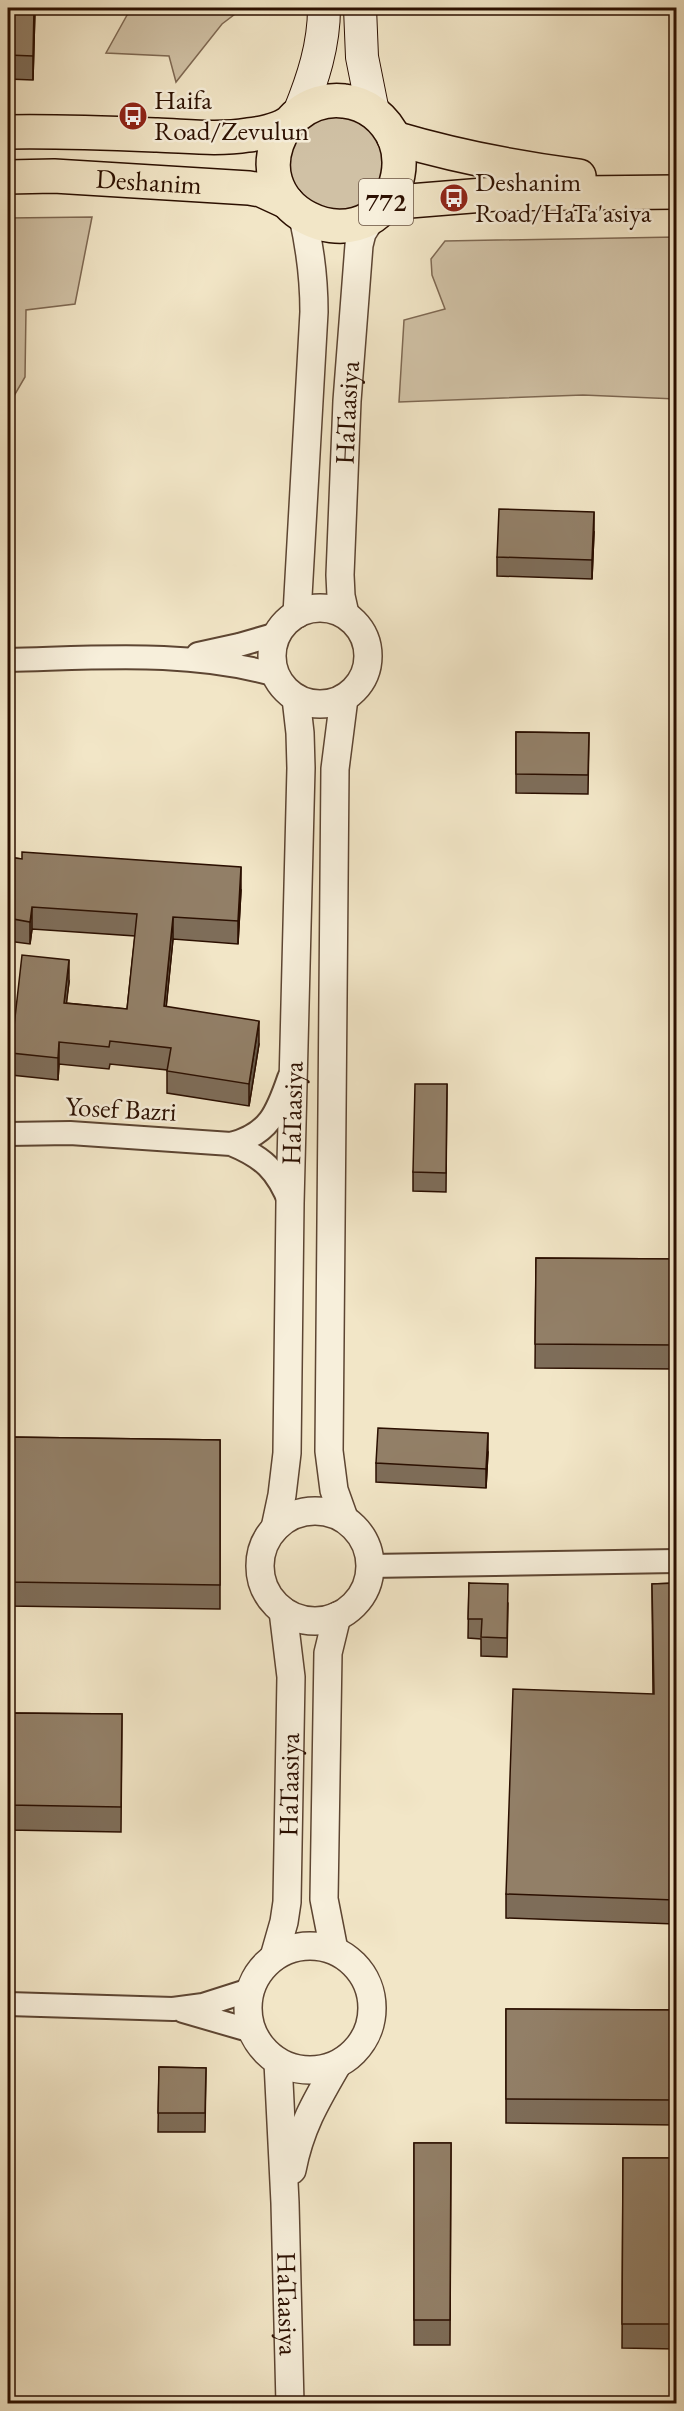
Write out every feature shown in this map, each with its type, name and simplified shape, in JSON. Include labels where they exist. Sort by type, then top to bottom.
[{"type":"main road","points":[[295,209],[277,183],[274,163],[277,142],[293,118],[313,79],[319,58],[324,8]]},
{"type":"main road","points":[[360,8],[362,57],[373,112]]},
{"type":"main road","name":"772","points":[[293,118],[316,104],[336,100],[355,103],[373,112],[388,128],[394,138],[399,160],[399,171],[392,193],[380,208],[358,223],[339,226],[320,224],[295,209]]},
{"type":"main road","name":"Deshanim","points":[[8,132],[57,131],[212,137],[248,135],[293,118]]},
{"type":"main road","name":"772","points":[[394,138],[440,152],[492,163],[676,186]]},
{"type":"main road","name":"Deshanim","points":[[8,177],[54,176],[249,188],[261,190],[295,209]]},
{"type":"main road","name":"772","points":[[380,208],[496,194],[676,192]]},
{"type":"street","name":"HaTaasiya","points":[[345,615],[340,575],[349,379],[359,245],[362,233],[380,208]]},
{"type":"street","name":"HaTaasiya","points":[[295,209],[310,249],[314,312],[297,614]]},
{"type":"street","points":[[313,608],[330,608],[345,615],[358,626],[366,640],[369,657],[365,673],[357,688],[344,699],[328,704],[311,704],[296,698],[283,687],[276,675],[272,661],[272,647],[277,634],[286,622],[297,614],[313,608]]},
{"type":"street","points":[[8,660],[173,657],[210,652],[277,634]]},
{"type":"street","points":[[173,657],[243,666],[276,675]]},
{"type":"street","name":"HaTaasiya","points":[[275,1528],[287,1453],[290,1203],[301,768],[296,698]]},
{"type":"street","name":"HaTaasiya","points":[[344,699],[335,769],[329,1451],[334,1490],[344,1518]]},
{"type":"street","points":[[231,1144],[249,1139],[273,1116],[282,1099],[294,1062]]},
{"type":"street","name":"Yosef Bazri","points":[[8,1134],[70,1133],[231,1144],[251,1152],[267,1163],[284,1187],[290,1203]]},
{"type":"street","points":[[308,1511],[327,1512],[344,1518],[358,1531],[367,1547],[370,1566],[368,1582],[361,1596],[350,1608],[337,1616],[319,1621],[300,1619],[283,1611],[270,1597],[262,1581],[260,1562],[264,1544],[275,1528],[290,1517],[308,1511]]},
{"type":"street","points":[[370,1566],[676,1561]]},
{"type":"street","name":"HaTaasiya","points":[[274,1957],[287,1902],[291,1677],[283,1611]]},
{"type":"street","name":"HaTaasiya","points":[[334,1950],[324,1899],[328,1653],[337,1616]]},
{"type":"street","points":[[314,1945],[334,1950],[352,1961],[364,1977],[372,1996],[372,2017],[366,2036],[354,2053],[337,2065],[307,2070],[278,2062],[262,2048],[252,2031],[248,2010],[250,1990],[259,1972],[274,1957],[292,1948],[314,1945]]},
{"type":"street","points":[[8,2004],[173,2009],[203,2005],[250,1990]]},
{"type":"street","points":[[173,2009],[252,2031]]},
{"type":"street","name":"HaTaasiya","points":[[278,2062],[285,2203],[290,2403]]},
{"type":"street","name":"HaTaasiya","points":[[285,2203],[296,2147],[308,2116],[337,2065]]},
{"type":"shaded area","points":[[131,8],[243,8],[222,24],[176,82],[169,56],[106,53]]},
{"type":"shaded area","points":[[336,116],[354,120],[370,130],[380,146],[384,164],[380,182],[370,198],[354,208],[336,212],[318,208],[302,198],[292,182],[288,164],[292,146],[302,130],[318,120]]},
{"type":"shaded area","points":[[92,217],[75,304],[26,310],[25,377],[14,396],[8,395],[8,218]]},
{"type":"shaded area","points":[[676,237],[676,399],[583,395],[399,402],[404,320],[445,309],[432,275],[431,259],[445,241]]},
{"type":"building","points":[[8,8],[34,8],[33,56],[8,55]]},
{"type":"building","points":[[499,509],[594,512],[592,560],[497,557]]},
{"type":"building","points":[[516,732],[589,733],[588,775],[516,774]]},
{"type":"building","points":[[22,852],[241,867],[238,921],[173,917],[164,1006],[259,1021],[249,1084],[167,1071],[171,1048],[110,1041],[109,1047],[59,1042],[58,1058],[11,1053],[22,955],[69,960],[64,1003],[127,1009],[137,914],[32,907],[30,922],[8,918],[8,857],[22,859]]},
{"type":"building","points":[[415,1084],[447,1084],[446,1173],[413,1172]]},
{"type":"building","points":[[536,1258],[676,1259],[676,1345],[535,1344]]},
{"type":"building","points":[[378,1428],[488,1433],[486,1469],[376,1463]]},
{"type":"building","points":[[8,1437],[220,1440],[220,1585],[8,1582]]},
{"type":"building","points":[[469,1583],[508,1584],[507,1638],[481,1637],[482,1619],[468,1619]]},
{"type":"building","points":[[676,1583],[675,1900],[506,1894],[513,1689],[654,1694],[652,1584]]},
{"type":"building","points":[[8,1713],[122,1714],[121,1807],[8,1805]]},
{"type":"building","points":[[506,2009],[676,2010],[676,2100],[506,2099]]},
{"type":"building","points":[[159,2067],[206,2068],[205,2113],[158,2113]]},
{"type":"building","points":[[414,2143],[451,2143],[450,2320],[414,2320]]},
{"type":"building","points":[[623,2158],[676,2158],[676,2324],[622,2324]]},
{"type":"place","name":"Haifa Road/Zevulun","points":[[133,116]]},
{"type":"place","name":"Deshanim Road/HaTa'asiya","points":[[454,198]]}]
